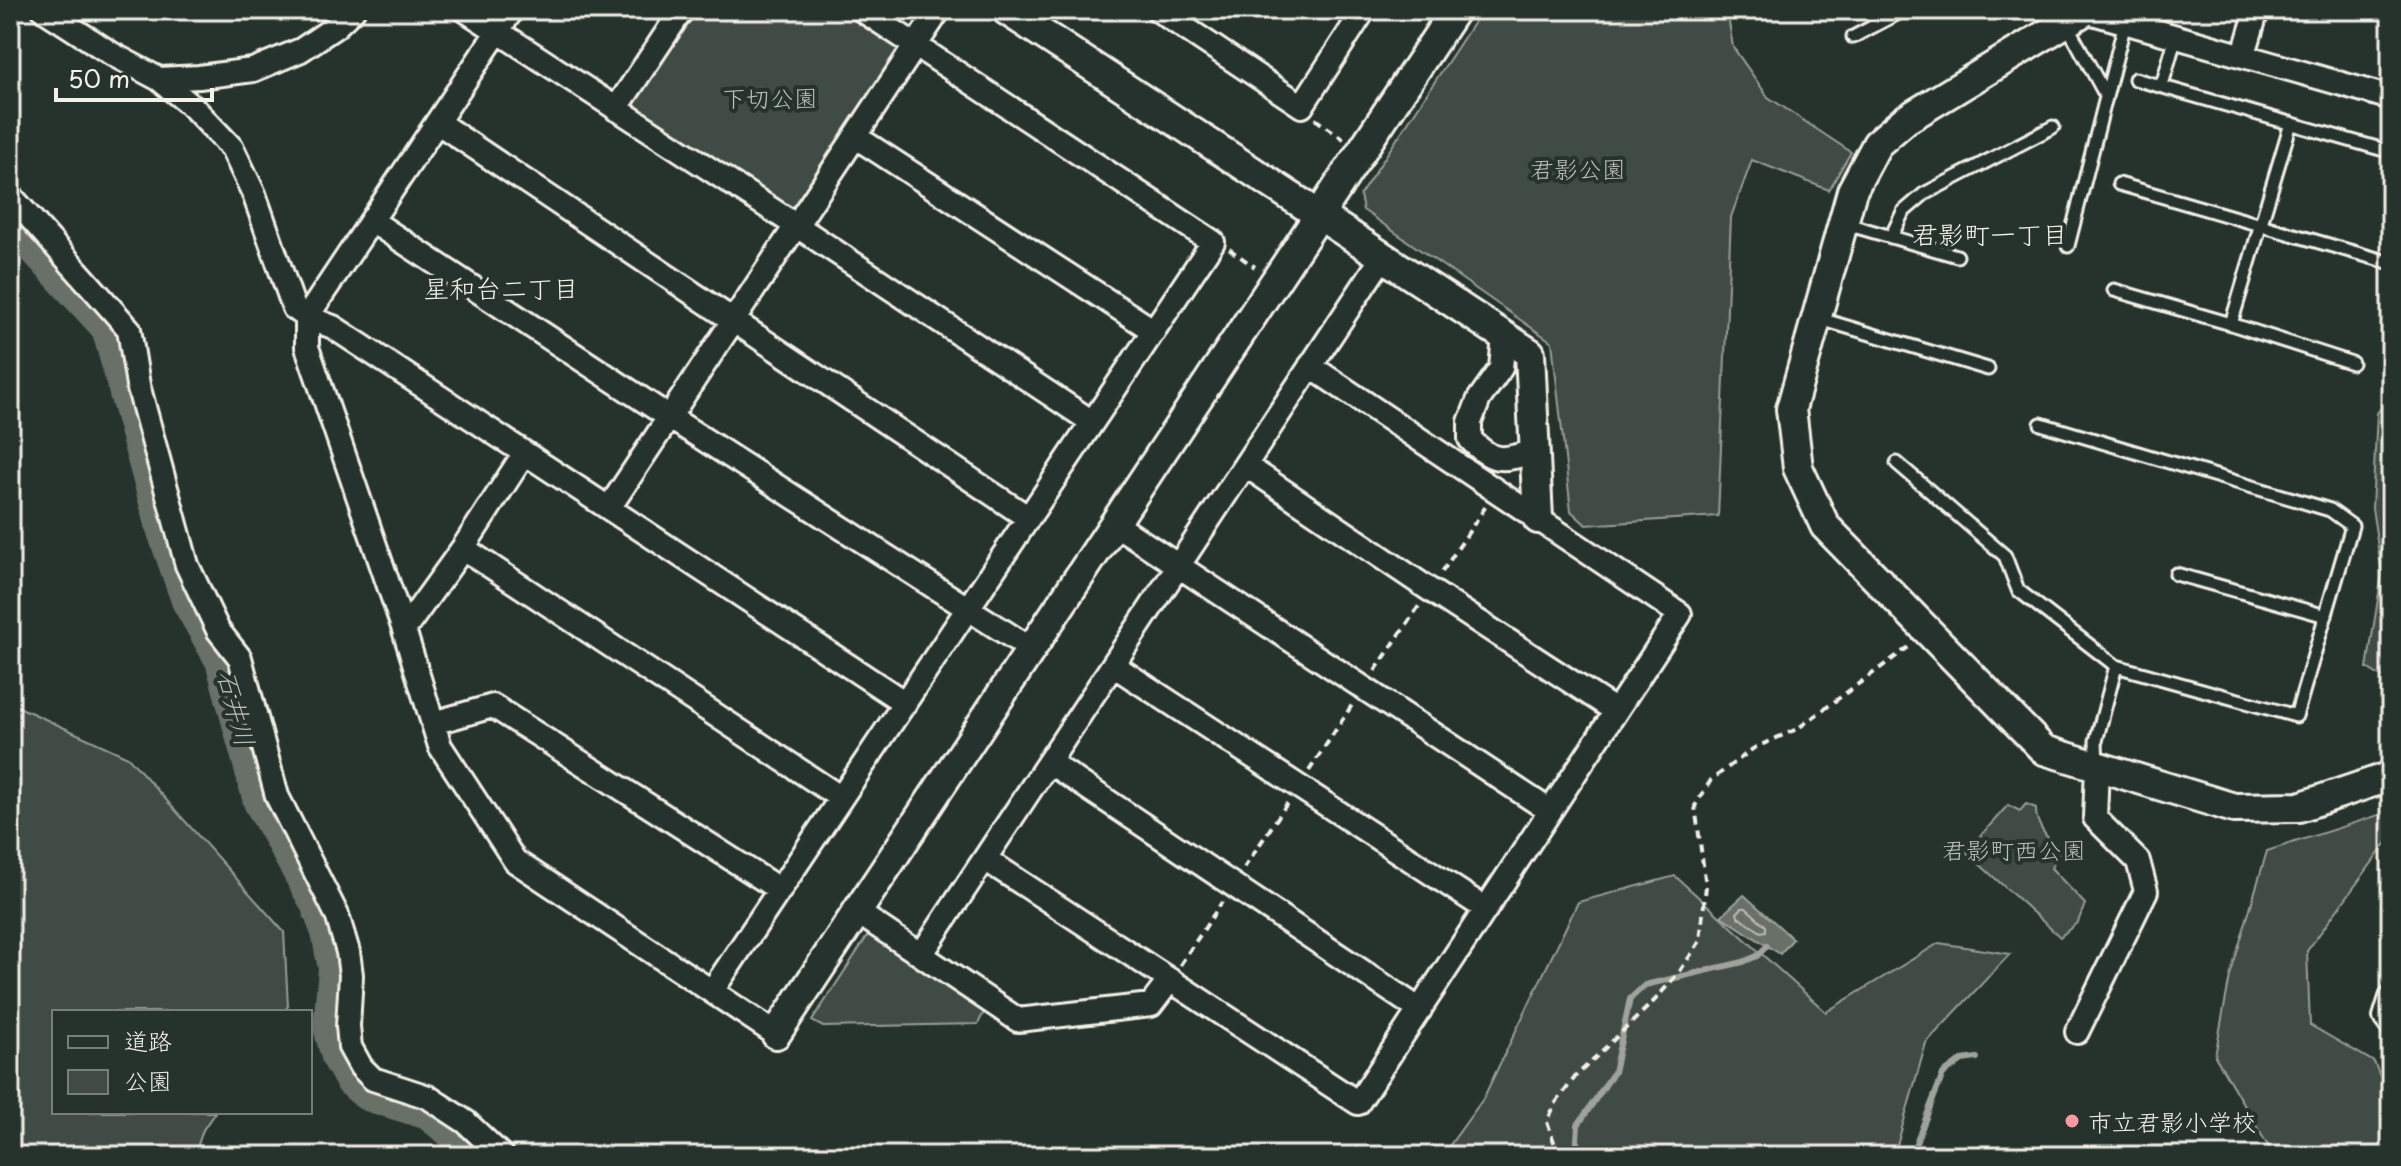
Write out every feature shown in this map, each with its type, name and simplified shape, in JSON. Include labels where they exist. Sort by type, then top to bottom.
[{"type":"street","points":[[44,10],[80,20],[112,54],[159,79],[193,107],[232,148],[254,194],[294,308],[333,327],[905,703]]},
{"type":"street","points":[[159,79],[253,70],[301,50],[335,27],[353,10]]},
{"type":"street","points":[[465,10],[1092,422]]},
{"type":"street","points":[[512,10],[307,317],[307,347],[404,630],[440,746],[515,861],[776,1034],[1455,10]]},
{"type":"street","points":[[616,109],[682,10]]},
{"type":"street","points":[[712,991],[1213,242],[862,10]]},
{"type":"street","points":[[609,508],[939,10]]},
{"type":"street","points":[[1006,10],[1530,353],[1538,519]]},
{"type":"street","points":[[1158,10],[1302,106],[1364,10]]},
{"type":"street","points":[[2244,54],[2257,10]]},
{"type":"street","points":[[2391,98],[2176,36],[2077,15],[1905,120],[1877,144],[1852,191],[1791,409],[1798,468],[1825,526],[2044,750],[2234,808],[2299,807],[2391,776]]},
{"type":"street","points":[[437,122],[1027,517]]},
{"type":"street","points":[[856,137],[1154,331]]},
{"type":"street","points":[[10,195],[129,329],[138,385],[187,565],[218,630],[240,658],[277,796],[337,915],[351,975],[350,1047],[361,1067],[373,1079],[428,1097],[466,1122],[502,1156]]},
{"type":"street","points":[[372,221],[669,417],[1031,649]]},
{"type":"street","points":[[921,955],[1382,258]]},
{"type":"street","points":[[1504,336],[1501,368],[1479,399],[1470,422],[1470,439],[1483,454],[1505,460],[1536,451]]},
{"type":"street","points":[[985,859],[1358,1103],[1420,1010],[1680,614],[1310,366]]},
{"type":"street","points":[[404,630],[463,548],[524,454]]},
{"type":"street","points":[[1245,465],[1616,711]]},
{"type":"street","points":[[1115,524],[1550,811]]},
{"type":"street","points":[[463,548],[841,798]]},
{"type":"street","points":[[1113,665],[1486,909]]},
{"type":"street","points":[[433,723],[493,706],[780,890]]},
{"type":"street","points":[[1049,762],[1420,1010]]},
{"type":"street","points":[[2077,1032],[2146,891],[2138,861],[2095,818],[2097,766]]},
{"type":"street","points":[[857,912],[1018,1020],[1151,1005],[1170,980]]},
{"type":"street","points":[[2391,998],[2385,1017],[2391,1025]]},
{"type":"lane","points":[[1853,37],[1904,10]]},
{"type":"lane","points":[[2077,15],[2106,96]]},
{"type":"lane","points":[[2068,246],[2125,23]]},
{"type":"lane","points":[[2162,85],[2176,36]]},
{"type":"lane","points":[[2135,79],[2391,152]]},
{"type":"lane","points":[[2231,324],[2291,123]]},
{"type":"lane","points":[[1891,237],[1903,212],[1924,194],[2053,127]]},
{"type":"lane","points":[[2119,184],[2391,263]]},
{"type":"lane","points":[[1843,223],[1957,256]]},
{"type":"lane","points":[[2114,290],[2352,363]]},
{"type":"lane","points":[[1816,318],[1988,369]]},
{"type":"lane","points":[[1897,463],[2005,556],[2018,590],[2116,666],[2296,716],[2352,526],[2330,510],[2041,424]]},
{"type":"lane","points":[[2176,574],[2326,616]]},
{"type":"lane","points":[[2097,766],[2096,741],[2116,666]]},
{"type":"path","points":[[1302,106],[1313,118],[1362,150]]},
{"type":"path","points":[[1213,242],[1224,246],[1275,281]]},
{"type":"path","points":[[1170,980],[1496,491]]},
{"type":"path","points":[[1559,1156],[1547,1122],[1555,1104],[1576,1076],[1655,1000],[1700,941],[1706,886],[1695,806],[1711,780],[1754,748],[1797,729],[1929,634]]},
{"type":"green space","name":"下切公園","points":[[691,10],[850,10],[898,42],[901,56],[798,209],[785,211],[635,112],[632,97]]},
{"type":"green space","name":"君影公園","points":[[1482,10],[1727,10],[1733,47],[1768,97],[1851,152],[1829,190],[1752,160],[1731,217],[1718,516],[1586,525],[1571,511],[1552,342],[1363,210],[1360,195]]},
{"type":"green space","points":[[2391,395],[2391,683],[2367,668],[2382,574],[2372,508],[2377,413]]},
{"type":"green space","points":[[10,703],[128,757],[284,932],[288,1006],[285,1010],[52,1010],[52,1114],[214,1114],[203,1130],[194,1156],[10,1156]]},
{"type":"green space","name":"君影町西公園","points":[[2026,804],[2036,808],[2040,826],[2060,851],[2051,868],[2085,904],[2078,922],[2060,937],[1966,852],[2008,805],[2020,811]]},
{"type":"green space","points":[[2391,811],[2391,837],[2307,951],[2310,1025],[2374,1062],[2391,1101],[2391,1156],[2274,1156],[2215,1056],[2230,976],[2267,851]]},
{"type":"green space","points":[[1675,876],[1826,1012],[1939,943],[2010,954],[1926,1043],[1894,1156],[1442,1156],[1483,1099],[1578,902]]},
{"type":"green space","points":[[872,929],[988,1004],[978,1024],[823,1027],[812,1021]]},
{"type":"water","points":[[1744,895],[1793,939],[1780,954],[1721,916]]},
{"type":"waterway","name":"石井川","points":[[10,218],[110,327],[166,531],[190,600],[224,660],[262,801],[319,903],[330,932],[337,968],[332,1027],[340,1056],[353,1079],[368,1092],[429,1111],[486,1156]]},
{"type":"waterway","points":[[1576,1156],[1578,1125],[1614,1072],[1630,999],[1645,985],[1743,962],[1757,956],[1767,946]]},
{"type":"waterway","points":[[1911,1156],[1943,1074],[1962,1060],[1977,1058]]},
{"type":"place","name":"市立君影小学校","points":[[2072,1121]]},
{"type":"district","name":"君影町一丁目","points":[[1990,233]]},
{"type":"district","name":"星和台二丁目","points":[[501,287]]}]
